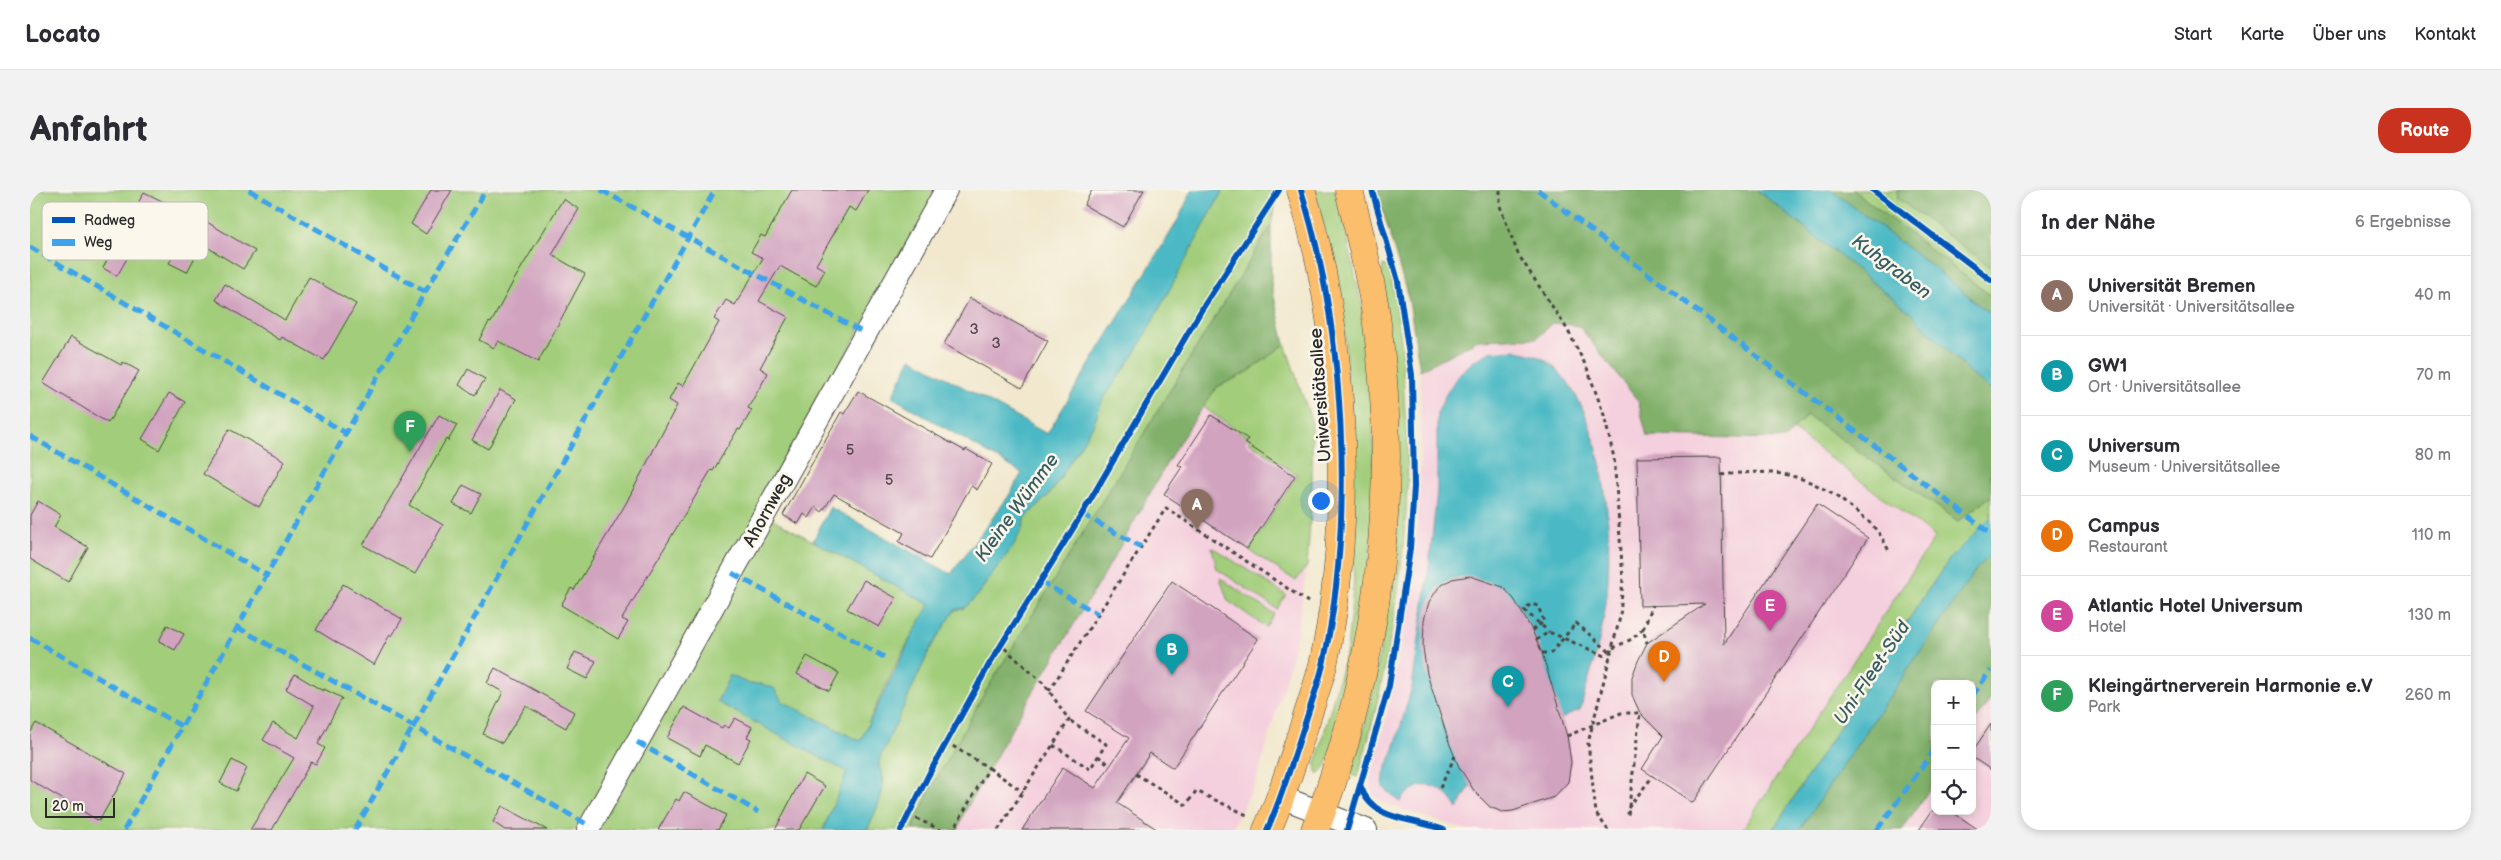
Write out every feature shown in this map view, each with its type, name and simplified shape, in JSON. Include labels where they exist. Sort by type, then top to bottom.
[{"type":"main road","name":"Universitätsallee","points":[[1268,828],[1282,797],[1322,667],[1331,618],[1340,532],[1341,428],[1330,328],[1316,237],[1301,190]]},
{"type":"main road","points":[[1318,821],[1346,736],[1371,634],[1380,582],[1385,525],[1385,431],[1382,366],[1368,268],[1349,190]]},
{"type":"street","name":"Ahornweg","points":[[588,830],[946,190]]},
{"type":"street","points":[[1282,797],[1318,821],[1366,830]]},
{"type":"path","points":[[1500,190],[1500,206],[1518,254],[1567,329],[1587,368],[1604,414],[1616,476],[1623,578],[1620,617],[1588,743],[1596,813],[1608,830]]},
{"type":"path","points":[[1721,475],[1757,470],[1807,480],[1834,494],[1878,529],[1889,551]]},
{"type":"path","points":[[1049,690],[1166,508],[1331,618]]},
{"type":"path","points":[[1532,630],[1538,626],[1544,622],[1538,606],[1531,604],[1524,610],[1536,621],[1542,627],[1549,632],[1610,658]]},
{"type":"path","points":[[1612,648],[1632,638],[1643,629],[1653,605]]},
{"type":"path","points":[[1542,653],[1551,653],[1576,623],[1611,653]]},
{"type":"path","points":[[1643,629],[1647,643]]},
{"type":"path","points":[[1536,640],[1549,632]]},
{"type":"path","points":[[1001,645],[1049,690],[1069,720],[1106,744],[1090,769],[1053,745]]},
{"type":"path","points":[[1568,736],[1621,713],[1640,713],[1628,815]]},
{"type":"path","points":[[998,830],[1069,720]]},
{"type":"path","points":[[946,742],[989,768],[1023,792]]},
{"type":"path","points":[[1098,756],[1110,765]]},
{"type":"path","points":[[1440,788],[1454,756]]},
{"type":"path","points":[[953,830],[989,768]]},
{"type":"path","points":[[1136,774],[1186,805],[1196,791],[1268,828]]},
{"type":"path","points":[[1628,808],[1653,776]]},
{"type":"path","points":[[909,815],[941,830]]},
{"type":"shaded area","points":[[1271,226],[1271,283],[1285,344],[1312,423],[1312,494],[1307,566],[1295,644],[1256,782],[1231,830],[912,830],[984,694]]},
{"type":"shaded area","points":[[1552,323],[1579,326],[1638,401],[1647,436],[1792,429],[1935,537],[1742,830],[1467,830],[1386,804],[1373,796],[1370,782],[1386,718],[1403,634],[1417,532],[1421,443],[1420,370],[1478,340],[1537,338]]},
{"type":"shaded area","points":[[1991,698],[1991,830],[1902,830],[1931,787],[1931,815],[1976,815],[1976,720]]},
{"type":"green space","points":[[30,190],[938,190],[758,511],[930,605],[885,686],[823,830],[30,830]]},
{"type":"green space","points":[[1223,190],[1272,190],[1274,208],[1271,226],[984,694],[929,792],[912,830],[867,830],[882,792],[883,779],[879,760],[931,647],[955,610],[964,608],[976,597],[1013,546],[1025,519],[1052,491],[1093,425],[1102,401],[1136,352]]},
{"type":"green space","points":[[1315,190],[1335,190],[1364,317],[1372,397],[1375,515],[1356,654],[1326,768],[1319,775],[1316,771],[1316,763],[1347,649],[1354,581],[1345,335],[1336,274]]},
{"type":"green space","points":[[1377,190],[1757,190],[1910,312],[1972,375],[1991,390],[1991,496],[1958,521],[1807,415],[1785,439],[1647,436],[1638,401],[1579,326],[1553,323],[1537,338],[1478,340],[1420,370],[1409,301]]},
{"type":"green space","points":[[1831,190],[1853,190],[1991,296],[1991,315],[1932,266]]},
{"type":"green space","points":[[1853,190],[1897,190],[1898,199],[1991,267],[1991,296]]},
{"type":"green space","points":[[1897,190],[1991,190],[1991,267],[1898,199]]},
{"type":"green space","points":[[1271,226],[1271,283],[1285,344],[1248,372],[1217,387],[1203,407],[1173,452],[1116,554],[1019,716],[964,813],[958,830],[912,830],[929,792],[984,694]]},
{"type":"green space","points":[[1383,265],[1389,268],[1396,300],[1400,334],[1407,445],[1407,490],[1405,527],[1391,635],[1376,707],[1358,777],[1351,775],[1369,710],[1383,636],[1396,541],[1398,492],[1382,273]]},
{"type":"green space","points":[[1285,344],[1312,423],[1312,494],[1307,566],[1296,581],[1249,550],[1297,475],[1249,442],[1250,439],[1203,407],[1217,387],[1248,372]]},
{"type":"green space","points":[[1807,415],[1958,521],[1991,496],[1991,517],[1951,557],[1773,830],[1742,830],[1935,537],[1792,429]]},
{"type":"green space","points":[[1212,547],[1286,595],[1277,609],[1217,569]]},
{"type":"green space","points":[[1991,554],[1991,698],[1976,720],[1976,680],[1931,680],[1931,787],[1902,830],[1799,830],[1976,569]]},
{"type":"green space","points":[[1220,578],[1274,614],[1266,627],[1228,601]]},
{"type":"water","name":"Kleine Wümme","points":[[1192,190],[1223,190],[1136,352],[1102,401],[1093,425],[1052,491],[1025,519],[1013,546],[976,597],[964,608],[955,610],[931,647],[879,760],[883,779],[882,792],[867,830],[823,830],[847,772],[717,702],[730,675],[749,684],[762,684],[774,688],[782,701],[860,741],[916,628],[930,605],[813,541],[830,507],[951,574],[1008,497],[1022,473],[892,397],[911,358],[1047,434],[1177,222]]},
{"type":"water","name":"Kuhgraben","points":[[1757,190],[1831,190],[1932,266],[1991,315],[1991,390],[1972,375],[1910,312]]},
{"type":"water","points":[[1514,350],[1545,360],[1569,384],[1584,412],[1595,444],[1603,478],[1609,549],[1605,610],[1597,648],[1580,710],[1556,721],[1442,700],[1450,745],[1472,782],[1458,809],[1446,794],[1431,786],[1415,788],[1400,802],[1383,787],[1384,774],[1394,749],[1412,687],[1428,577],[1437,491],[1437,414],[1458,375],[1474,361],[1490,352]]},
{"type":"water","points":[[1991,517],[1991,554],[1976,569],[1799,830],[1773,830],[1951,557]]},
{"type":"building","points":[[431,190],[452,190],[426,234],[411,224]]},
{"type":"building","points":[[792,190],[868,190],[856,211],[849,207],[816,265],[825,270],[816,286],[780,266],[759,301],[788,317],[760,368],[768,373],[748,408],[752,410],[740,430],[738,429],[713,471],[711,470],[622,619],[628,622],[618,639],[561,605],[571,588],[574,590],[625,505],[677,405],[669,400],[678,383],[683,386],[719,322],[714,319],[726,300],[735,305],[763,258],[751,252],[761,235],[765,237]]},
{"type":"building","points":[[1092,190],[1144,190],[1123,227],[1084,205]]},
{"type":"building","points":[[144,192],[164,202],[139,202]]},
{"type":"building","points":[[563,199],[579,209],[552,255],[585,274],[538,362],[498,341],[494,348],[479,340],[489,322],[491,323],[514,280]]},
{"type":"building","points":[[208,223],[255,251],[243,269],[208,248]]},
{"type":"building","points":[[107,260],[126,260],[117,276],[103,268]]},
{"type":"building","points":[[171,260],[193,260],[187,272],[169,263]]},
{"type":"building","points":[[309,277],[356,304],[324,360],[282,337],[280,340],[216,300],[225,284],[285,320]]},
{"type":"building","points":[[970,298],[1048,341],[1022,388],[944,344]]},
{"type":"building","points":[[71,337],[121,365],[123,362],[139,371],[108,423],[43,383]]},
{"type":"building","points":[[468,369],[485,379],[475,395],[459,385]]},
{"type":"building","points":[[500,390],[516,399],[488,449],[472,440]]},
{"type":"building","points":[[858,391],[965,451],[966,449],[992,464],[977,490],[971,486],[930,559],[899,542],[904,533],[834,494],[822,512],[816,507],[809,518],[804,514],[798,524],[783,515],[841,412],[844,414]]},
{"type":"building","points":[[169,393],[185,402],[159,450],[142,439]]},
{"type":"building","points":[[439,415],[457,425],[448,441],[446,439],[409,505],[443,525],[415,574],[363,545]]},
{"type":"building","points":[[1211,415],[1248,439],[1245,443],[1295,476],[1247,549],[1164,494],[1182,467],[1178,465]]},
{"type":"building","points":[[229,429],[285,461],[259,507],[203,474]]},
{"type":"building","points":[[1721,457],[1724,644],[1817,504],[1868,538],[1693,803],[1642,769],[1663,736],[1640,713],[1632,695],[1632,677],[1638,661],[1647,643],[1705,604],[1640,606],[1637,458]]},
{"type":"building","points":[[463,485],[481,494],[471,513],[453,504]]},
{"type":"building","points":[[38,501],[61,515],[54,527],[88,547],[68,582],[30,559],[30,515]]},
{"type":"building","points":[[1470,576],[1503,587],[1514,599],[1532,630],[1542,653],[1567,736],[1571,762],[1568,782],[1554,797],[1513,811],[1502,812],[1490,807],[1475,792],[1459,767],[1427,674],[1423,648],[1424,620],[1429,602],[1439,587],[1452,579]]},
{"type":"building","points":[[864,580],[896,598],[879,627],[847,609]]},
{"type":"building","points":[[1172,581],[1258,639],[1173,768],[1150,753],[1117,803],[1158,830],[1022,830],[1063,767],[1095,788],[1129,738],[1086,711]]},
{"type":"building","points":[[343,584],[402,619],[392,636],[390,634],[374,665],[316,630]]},
{"type":"building","points":[[167,625],[184,634],[175,650],[159,641]]},
{"type":"building","points":[[575,652],[596,661],[587,679],[567,669]]},
{"type":"building","points":[[807,656],[839,673],[829,691],[797,674]]},
{"type":"building","points":[[495,668],[574,712],[566,728],[526,706],[502,743],[483,734],[503,692],[487,683]]},
{"type":"building","points":[[295,674],[323,691],[324,689],[342,698],[318,744],[325,748],[316,764],[311,762],[272,830],[250,830],[294,758],[263,740],[273,723],[298,738],[314,706],[286,689]]},
{"type":"building","points":[[684,707],[722,728],[724,725],[729,728],[735,718],[752,727],[747,737],[751,739],[738,763],[705,745],[700,756],[667,738]]},
{"type":"building","points":[[36,723],[126,774],[99,821],[30,780],[30,733]]},
{"type":"building","points":[[1991,724],[1991,770],[1976,760],[1976,746]]},
{"type":"building","points":[[232,760],[247,768],[236,791],[220,783]]},
{"type":"building","points":[[804,774],[825,786],[799,830],[775,830]]},
{"type":"building","points":[[684,792],[726,815],[718,830],[658,830],[676,799],[679,801]]},
{"type":"building","points":[[502,806],[547,830],[505,830],[493,822]]},
{"type":"building","points":[[1931,812],[1931,815],[1957,815],[1979,830],[1919,830]]},
{"type":"marked path","points":[[249,190],[425,292]]},
{"type":"marked path","points":[[124,830],[425,292],[486,190]]},
{"type":"marked path","points":[[601,190],[864,333]]},
{"type":"marked path","points":[[355,830],[715,190]]},
{"type":"marked path","points":[[1538,190],[1991,534]]},
{"type":"marked path","points":[[30,247],[42,254]]},
{"type":"marked path","points":[[52,260],[346,433]]},
{"type":"marked path","points":[[30,436],[266,575]]},
{"type":"marked path","points":[[1082,514],[1141,547]]},
{"type":"marked path","points":[[732,573],[884,657]]},
{"type":"marked path","points":[[1040,581],[1098,614]]},
{"type":"marked path","points":[[237,627],[590,826]]},
{"type":"marked path","points":[[30,638],[181,726]]},
{"type":"marked path","points":[[1976,691],[1991,670]]},
{"type":"marked path","points":[[637,742],[758,812]]},
{"type":"marked path","points":[[1877,830],[1931,755]]},
{"type":"cycle path","points":[[901,830],[928,776],[990,663],[1082,514],[1202,309],[1279,190]]},
{"type":"cycle path","points":[[1267,830],[1288,777],[1323,665],[1333,609],[1339,549],[1342,488],[1336,364],[1328,303],[1316,245],[1301,190]]},
{"type":"cycle path","points":[[1347,830],[1389,686],[1410,548],[1414,487],[1412,375],[1398,281],[1372,190]]},
{"type":"cycle path","points":[[1873,190],[1991,280]]},
{"type":"cycle path","points":[[1361,787],[1375,807],[1385,813],[1444,830]]},
{"type":"place","name":"Kleingärtnerverein Harmonie e.V","points":[[410,452]]},
{"type":"place","name":"Universität Bremen","points":[[1197,530]]},
{"type":"place","name":"Atlantic Hotel Universum","points":[[1770,631]]},
{"type":"place","name":"GW1","points":[[1172,675]]},
{"type":"place","name":"Campus","points":[[1664,682]]},
{"type":"place","name":"Universum","points":[[1508,707]]},
{"type":"water label","name":"Uni-Fleet-Süd","points":[[1871,672]]}]
